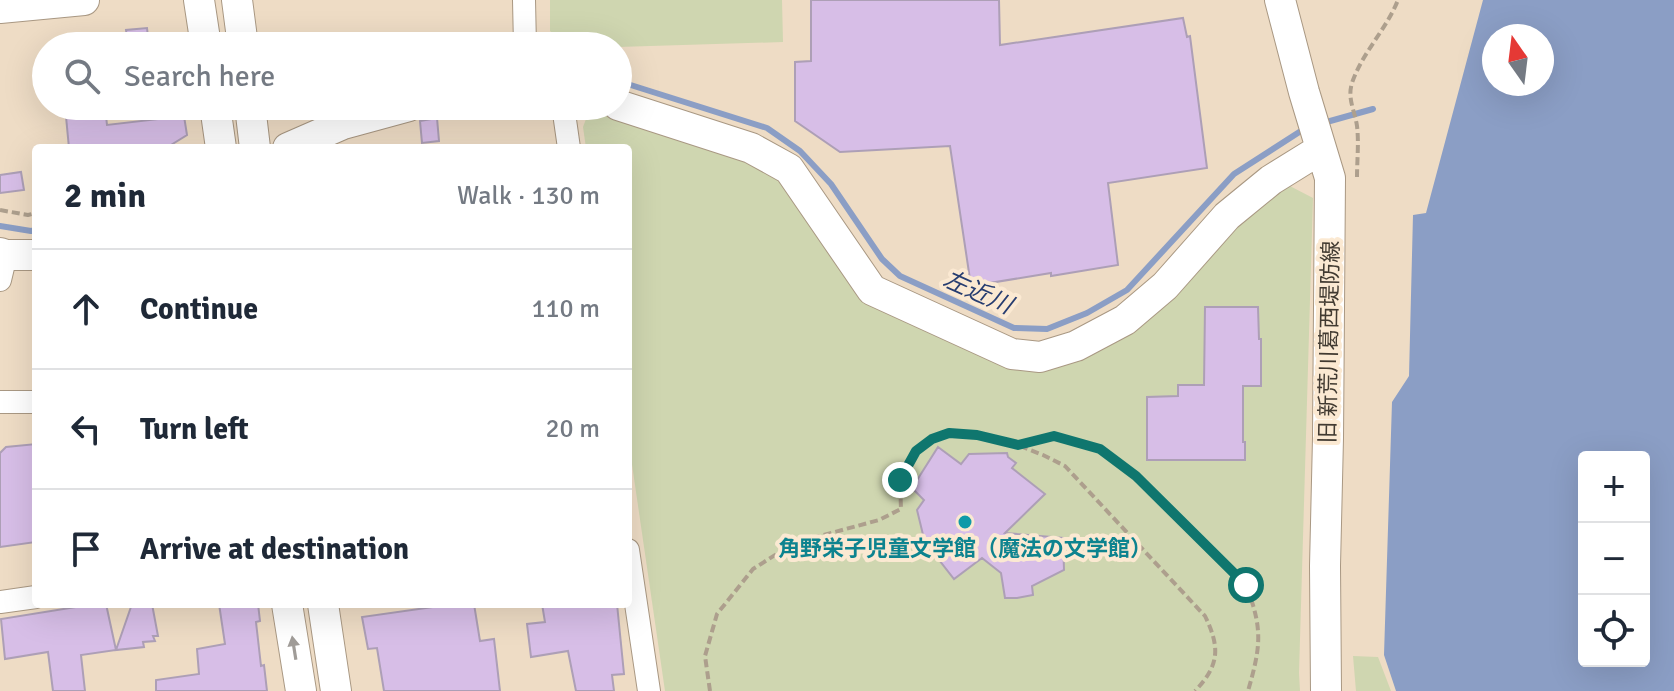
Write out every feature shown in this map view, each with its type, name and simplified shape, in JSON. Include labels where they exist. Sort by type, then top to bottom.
[{"type":"street","points":[[0,8],[84,0]]},
{"type":"street","points":[[199,0],[204,32]]},
{"type":"street","points":[[237,0],[241,32]]},
{"type":"street","points":[[524,0],[525,32]]},
{"type":"street","name":"旧 新荒川葛西堤防線","points":[[1280,0],[1330,178],[1326,691]]},
{"type":"street","points":[[632,110],[751,148],[789,169],[872,290],[1012,354],[1040,357],[1076,346],[1125,320],[1165,286],[1227,216],[1271,180],[1321,149]]},
{"type":"street","points":[[217,120],[220,144]]},
{"type":"street","points":[[252,120],[255,144]]},
{"type":"street","points":[[297,144],[358,120]]},
{"type":"street","points":[[565,120],[568,144]]},
{"type":"street","points":[[0,402],[32,402]]},
{"type":"street","points":[[632,577],[649,691]]},
{"type":"street","points":[[0,602],[32,598]]},
{"type":"street","points":[[288,608],[301,691]]},
{"type":"street","points":[[324,608],[336,691]]},
{"type":"path","points":[[0,210],[32,214]]},
{"type":"path","points":[[710,691],[705,656],[717,614],[753,569],[794,543],[879,520],[901,509],[900,480],[916,451],[932,439],[949,433],[977,435],[1018,445],[1065,466],[1205,616],[1215,636],[1216,657],[1206,679],[1195,691]]},
{"type":"path","points":[[1018,445],[1054,436],[1100,449],[1136,476],[1246,585],[1260,630],[1257,662],[1248,691]]},
{"type":"path","points":[[709,681],[717,691]]},
{"type":"green space","points":[[550,0],[782,0],[783,42],[632,47],[632,32],[550,31]]},
{"type":"green space","points":[[586,120],[619,120],[746,158],[784,182],[866,299],[1041,368],[1234,230],[1286,184],[1313,198],[1300,691],[665,691],[632,464],[632,144],[585,144],[583,127]]},
{"type":"green space","points":[[1353,656],[1378,657],[1391,691],[1356,691]]},
{"type":"water","points":[[1483,0],[1674,0],[1674,691],[1396,691],[1384,655],[1392,402],[1409,376],[1413,215],[1426,213]]},
{"type":"building","points":[[811,0],[999,0],[1000,45],[1183,18],[1187,37],[1190,36],[1207,168],[1108,183],[1118,265],[971,286],[950,146],[840,152],[795,121],[795,62],[811,61]]},
{"type":"building","points":[[147,28],[147,32],[126,32]]},
{"type":"building","points":[[66,120],[106,120],[107,125],[185,120],[187,135],[172,144],[69,144]]},
{"type":"building","points":[[437,120],[439,141],[422,143],[420,121]]},
{"type":"building","points":[[21,172],[24,190],[0,193],[0,175]]},
{"type":"building","points":[[1205,307],[1258,307],[1261,386],[1243,386],[1245,460],[1147,460],[1147,397],[1178,396],[1178,385],[1204,385]]},
{"type":"building","points":[[32,444],[32,543],[0,547],[0,453],[6,447]]},
{"type":"building","name":"角野栄子児童文学館（魔法の文学館）","points":[[938,447],[961,464],[969,454],[1007,453],[1016,463],[1012,468],[1045,494],[1005,533],[1063,538],[1064,570],[1032,586],[1033,595],[1017,598],[1005,598],[1001,573],[982,558],[954,579],[926,547],[917,510],[924,500],[912,488]]},
{"type":"building","points":[[70,608],[107,608],[116,650],[81,655],[85,691],[53,691],[48,652],[5,659],[1,619]]},
{"type":"building","points":[[131,608],[153,608],[158,636],[153,636],[155,641],[143,642],[144,647],[116,650]]},
{"type":"building","points":[[220,608],[258,608],[260,621],[256,622],[267,691],[156,691],[156,680],[199,674],[197,649],[225,644]]},
{"type":"building","points":[[426,608],[475,608],[480,641],[494,639],[500,691],[384,691],[377,648],[368,649],[362,617]]},
{"type":"building","points":[[543,608],[617,608],[624,674],[612,675],[614,691],[576,691],[568,651],[531,657],[527,624],[545,622]]},
{"type":"waterway","name":"左近川","points":[[632,85],[767,128],[800,151],[831,184],[882,259],[900,276],[1014,328],[1047,329],[1087,313],[1127,290],[1234,174],[1304,129]]},
{"type":"waterway","name":"左近川","points":[[1323,123],[1373,109]]},
{"type":"waterway","name":"左近川","points":[[0,226],[32,231]]},
{"type":"place","name":"角野栄子児童文学館（魔法の文学館）","points":[[965,522]]},
{"type":"route","points":[[900,480],[916,451],[932,439],[949,433],[977,435],[1018,445],[1054,436],[1100,449],[1136,476],[1246,585]]}]
